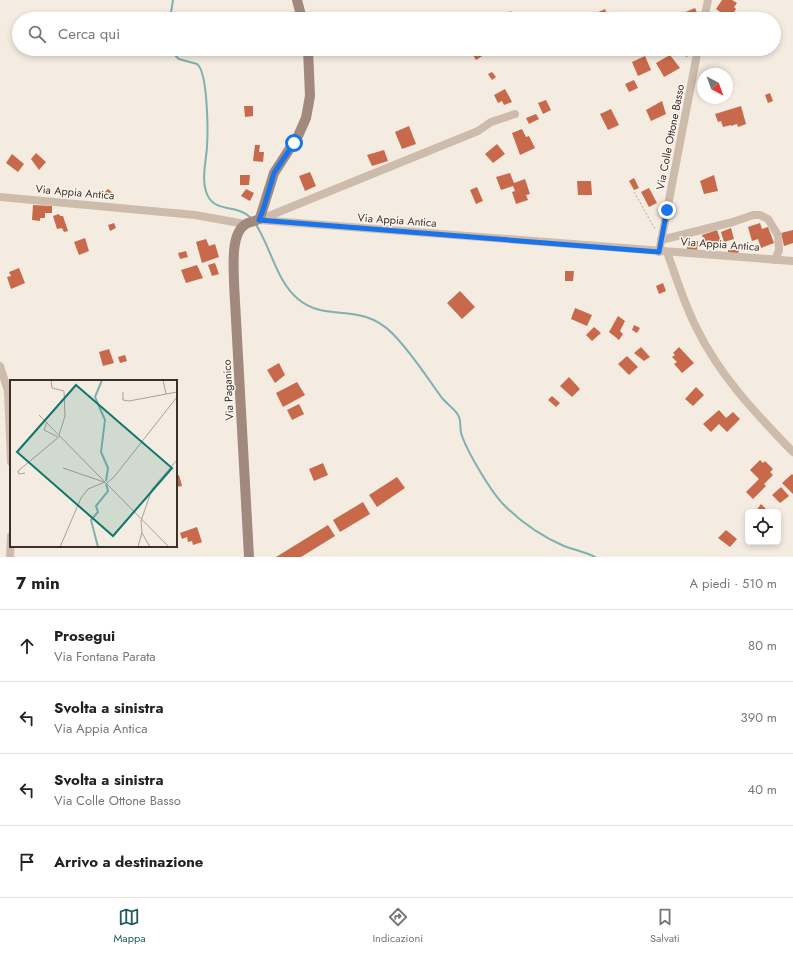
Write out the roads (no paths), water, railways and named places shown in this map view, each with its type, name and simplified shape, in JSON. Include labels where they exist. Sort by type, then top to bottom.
[{"type":"street","points":[[297,0],[300,12]]},
{"type":"street","points":[[705,12],[708,0]]},
{"type":"street","points":[[259,220],[274,173],[298,136],[306,118],[310,91],[308,56]]},
{"type":"street","name":"Via Colle Ottone Basso","points":[[659,252],[697,56]]},
{"type":"street","points":[[259,220],[478,131],[491,122],[515,114]]},
{"type":"street","name":"Via Appia Antica","points":[[0,197],[195,215],[246,224],[259,220],[659,252],[793,261]]},
{"type":"street","points":[[282,211],[284,223]]},
{"type":"street","points":[[661,240],[733,222],[753,215],[760,215],[768,219],[778,235],[779,250],[775,260]]},
{"type":"street","name":"Via Paganico","points":[[246,224],[239,231],[236,240],[234,272],[249,557]]},
{"type":"street","points":[[668,252],[692,318],[712,356],[741,396],[793,452]]},
{"type":"street","points":[[0,366],[8,391],[10,438]]},
{"type":"street","points":[[10,547],[10,557]]},
{"type":"waterway","points":[[171,12],[173,0]]},
{"type":"waterway","points":[[176,56],[179,59],[197,64],[201,69],[206,103],[207,147],[204,180],[206,192],[209,198],[218,205],[241,211],[251,218]]},
{"type":"waterway","points":[[255,223],[261,232],[284,283],[290,292],[298,299],[309,306],[320,310],[368,318],[380,323],[399,340],[442,398],[457,413],[460,420],[461,433],[469,452],[480,472],[504,505],[540,534],[564,546],[595,557]]}]
